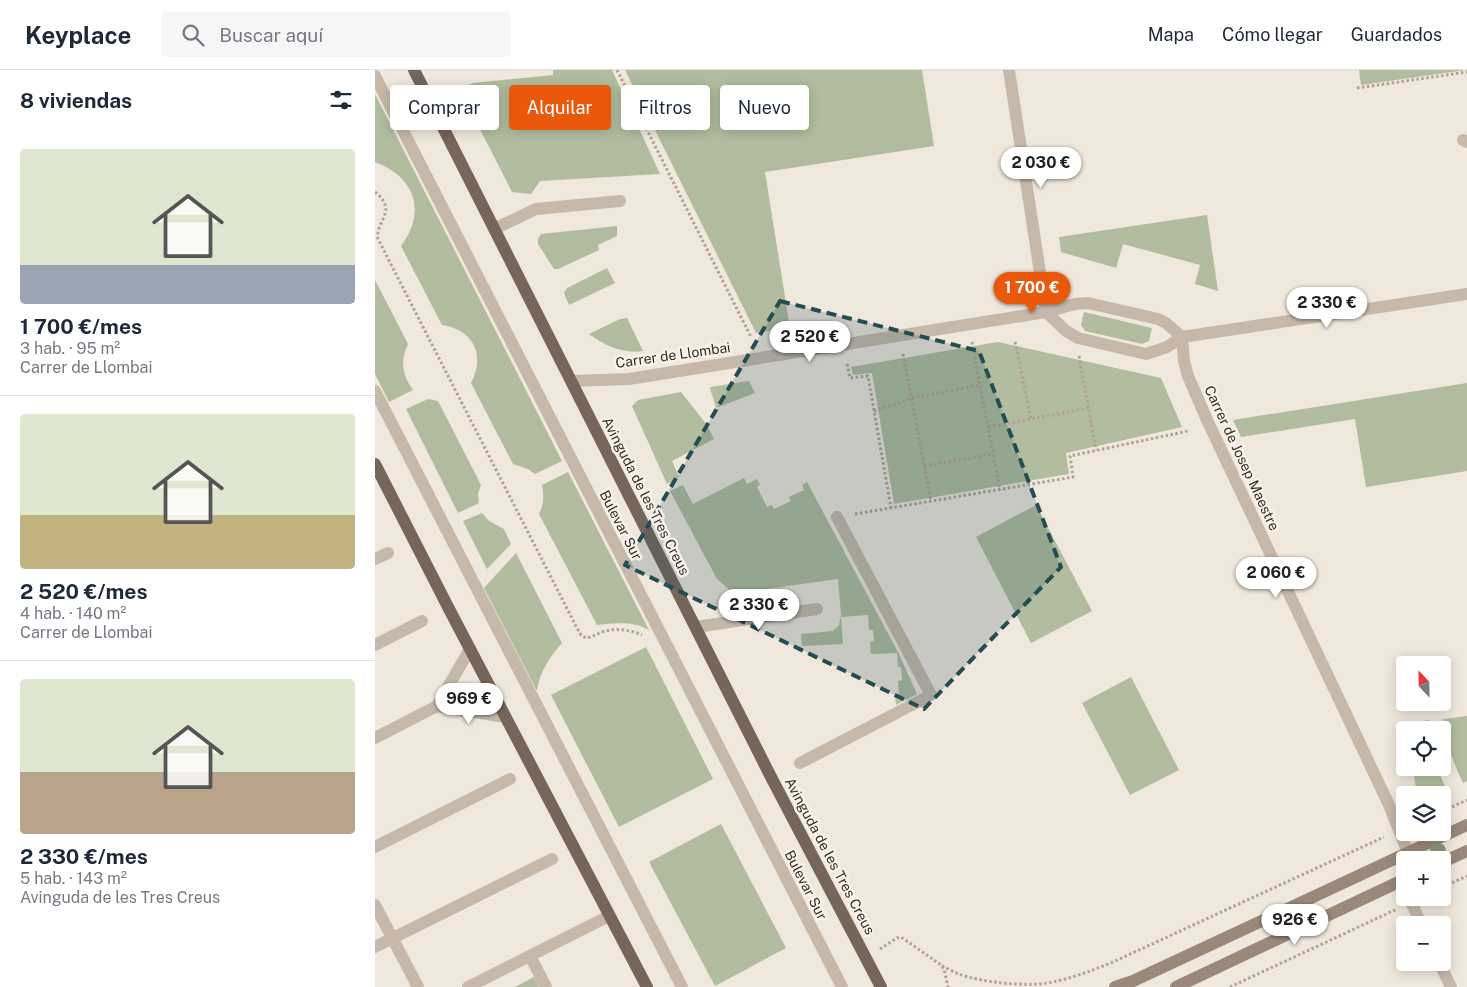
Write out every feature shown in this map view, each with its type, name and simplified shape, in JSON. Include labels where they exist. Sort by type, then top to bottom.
[{"type":"main road","name":"Avinguda de les Tres Creus","points":[[416,71],[771,777],[881,987]]},
{"type":"main road","points":[[376,466],[647,987]]},
{"type":"main road","points":[[1419,851],[1467,826]]},
{"type":"main road","points":[[1451,858],[1467,851]]},
{"type":"main road","points":[[1115,987],[1133,981],[1396,862]]},
{"type":"main road","points":[[1176,987],[1396,883]]},
{"type":"street","points":[[1009,70],[1046,312],[1066,331],[1078,338],[1146,354],[1167,347],[1182,337],[1467,294]]},
{"type":"street","name":"Bulevar Sur","points":[[375,76],[842,987]]},
{"type":"street","points":[[494,229],[537,209],[620,201]]},
{"type":"street","name":"Carrer de Llombai","points":[[571,382],[629,379],[1046,312],[1075,304],[1087,303],[1158,319],[1166,323],[1182,337]]},
{"type":"street","name":"Carrer de Josep Maestre","points":[[1182,337],[1189,376],[1207,420],[1376,778],[1400,830],[1406,851]]},
{"type":"street","points":[[375,391],[682,987]]},
{"type":"street","points":[[800,763],[931,695],[837,517]]},
{"type":"street","points":[[375,559],[388,553]]},
{"type":"street","points":[[696,628],[817,608]]},
{"type":"street","points":[[378,643],[422,621]]},
{"type":"street","points":[[375,738],[437,706],[470,649]]},
{"type":"street","points":[[437,706],[505,716]]},
{"type":"street","points":[[375,847],[510,779]]},
{"type":"street","points":[[375,947],[552,859]]},
{"type":"street","points":[[375,904],[417,987]]},
{"type":"street","points":[[468,987],[609,916]]},
{"type":"street","points":[[530,956],[546,987]]},
{"type":"street","points":[[1443,971],[1451,987]]},
{"type":"path","points":[[617,70],[751,337]]},
{"type":"path","points":[[1357,88],[1467,72]]},
{"type":"path","points":[[375,192],[382,198],[385,206],[384,219],[377,234],[378,239],[581,635],[586,638],[593,637],[607,630],[616,630],[636,632],[647,638]]},
{"type":"path","points":[[972,342],[1000,490]]},
{"type":"path","points":[[1015,342],[1031,419]]},
{"type":"path","points":[[903,354],[931,501]]},
{"type":"path","points":[[1079,356],[1096,450]]},
{"type":"path","points":[[847,364],[850,378],[868,376],[891,508]]},
{"type":"path","points":[[874,411],[912,398],[980,385]]},
{"type":"path","points":[[988,427],[1089,408]]},
{"type":"path","points":[[837,517],[1073,477],[1070,456],[1188,431]]},
{"type":"path","points":[[924,466],[993,454]]},
{"type":"path","points":[[1451,807],[1467,800]]},
{"type":"path","points":[[866,958],[901,937],[941,965],[960,975],[976,979],[1007,983],[1045,984],[1071,978],[1113,962],[1386,836]]},
{"type":"path","points":[[1451,883],[1467,876]]},
{"type":"path","points":[[1230,987],[1394,910]]},
{"type":"path","points":[[941,965],[944,969],[948,987]]},
{"type":"highlighted area","points":[[780,301],[979,351],[1061,567],[924,709],[625,565]]},
{"type":"green space","points":[[553,70],[612,70],[621,90],[621,130],[640,130],[660,174],[540,181],[531,194],[512,192],[480,130],[499,130],[499,85],[468,85],[553,75]]},
{"type":"green space","points":[[625,70],[922,70],[934,146],[765,172],[790,328],[756,333],[655,130],[710,130],[710,85],[632,85]]},
{"type":"green space","points":[[1359,70],[1466,70],[1361,85]]},
{"type":"green space","points":[[375,94],[390,123],[390,130],[393,130],[562,461],[535,474],[528,469],[513,464],[471,383],[477,362],[477,353],[474,345],[462,332],[442,325],[401,246],[414,220],[413,196],[408,186],[400,177],[389,168],[375,162]]},
{"type":"green space","points":[[1207,215],[1218,291],[1195,284],[1200,265],[1123,244],[1116,268],[1061,252],[1059,237]]},
{"type":"green space","points":[[617,226],[617,236],[598,245],[599,250],[558,269],[554,269],[538,244],[541,234]]},
{"type":"green space","points":[[607,268],[615,283],[569,305],[564,293],[567,288]]},
{"type":"green space","points":[[375,280],[408,344],[405,350],[403,368],[406,379],[413,390],[389,402],[375,374]]},
{"type":"green space","points":[[1084,312],[1152,328],[1149,341],[1142,344],[1085,331],[1081,325]]},
{"type":"green space","points":[[627,318],[643,351],[621,350],[601,342],[589,334],[620,319]]},
{"type":"green space","points":[[998,342],[1161,378],[1182,427],[1066,453],[1069,474],[894,504],[872,373],[853,375],[851,367]]},
{"type":"green space","points":[[749,381],[755,393],[716,408],[711,387]]},
{"type":"green space","points":[[1467,383],[1467,471],[1366,487],[1355,419],[1241,437],[1233,420]]},
{"type":"green space","points":[[681,392],[707,425],[714,439],[672,461],[679,477],[667,484],[632,406],[638,400]]},
{"type":"green space","points":[[428,399],[438,401],[481,485],[478,494],[479,503],[458,513],[406,409]]},
{"type":"green space","points":[[568,472],[649,630],[630,624],[597,625],[539,514],[543,500],[542,485]]},
{"type":"green space","points":[[744,478],[747,484],[757,479],[760,485],[757,487],[767,507],[772,505],[774,509],[791,501],[789,497],[804,490],[802,485],[807,482],[899,654],[917,694],[896,705],[895,696],[899,695],[898,681],[902,680],[901,667],[898,667],[897,653],[871,654],[870,642],[874,641],[873,630],[869,630],[868,615],[841,617],[843,644],[802,646],[801,634],[833,631],[839,625],[841,615],[838,579],[743,592],[731,591],[717,579],[670,491],[683,485],[693,504]]},
{"type":"green space","points":[[1036,505],[1092,611],[1031,643],[976,537]]},
{"type":"green space","points":[[482,513],[489,521],[504,529],[511,544],[487,569],[463,521]]},
{"type":"green space","points":[[516,553],[562,643],[546,665],[540,677],[537,691],[484,588]]},
{"type":"green space","points":[[646,647],[713,779],[619,827],[551,695]]},
{"type":"green space","points":[[1131,677],[1179,770],[1130,795],[1082,703]]},
{"type":"green space","points":[[1467,716],[1467,781],[1463,783],[1451,754],[1451,721],[1443,721],[1443,719]]},
{"type":"green space","points":[[1414,776],[1440,776],[1445,786],[1416,786]]},
{"type":"green space","points":[[721,824],[786,948],[715,986],[649,862]]},
{"type":"green space","points":[[534,977],[539,987],[515,987]]}]
